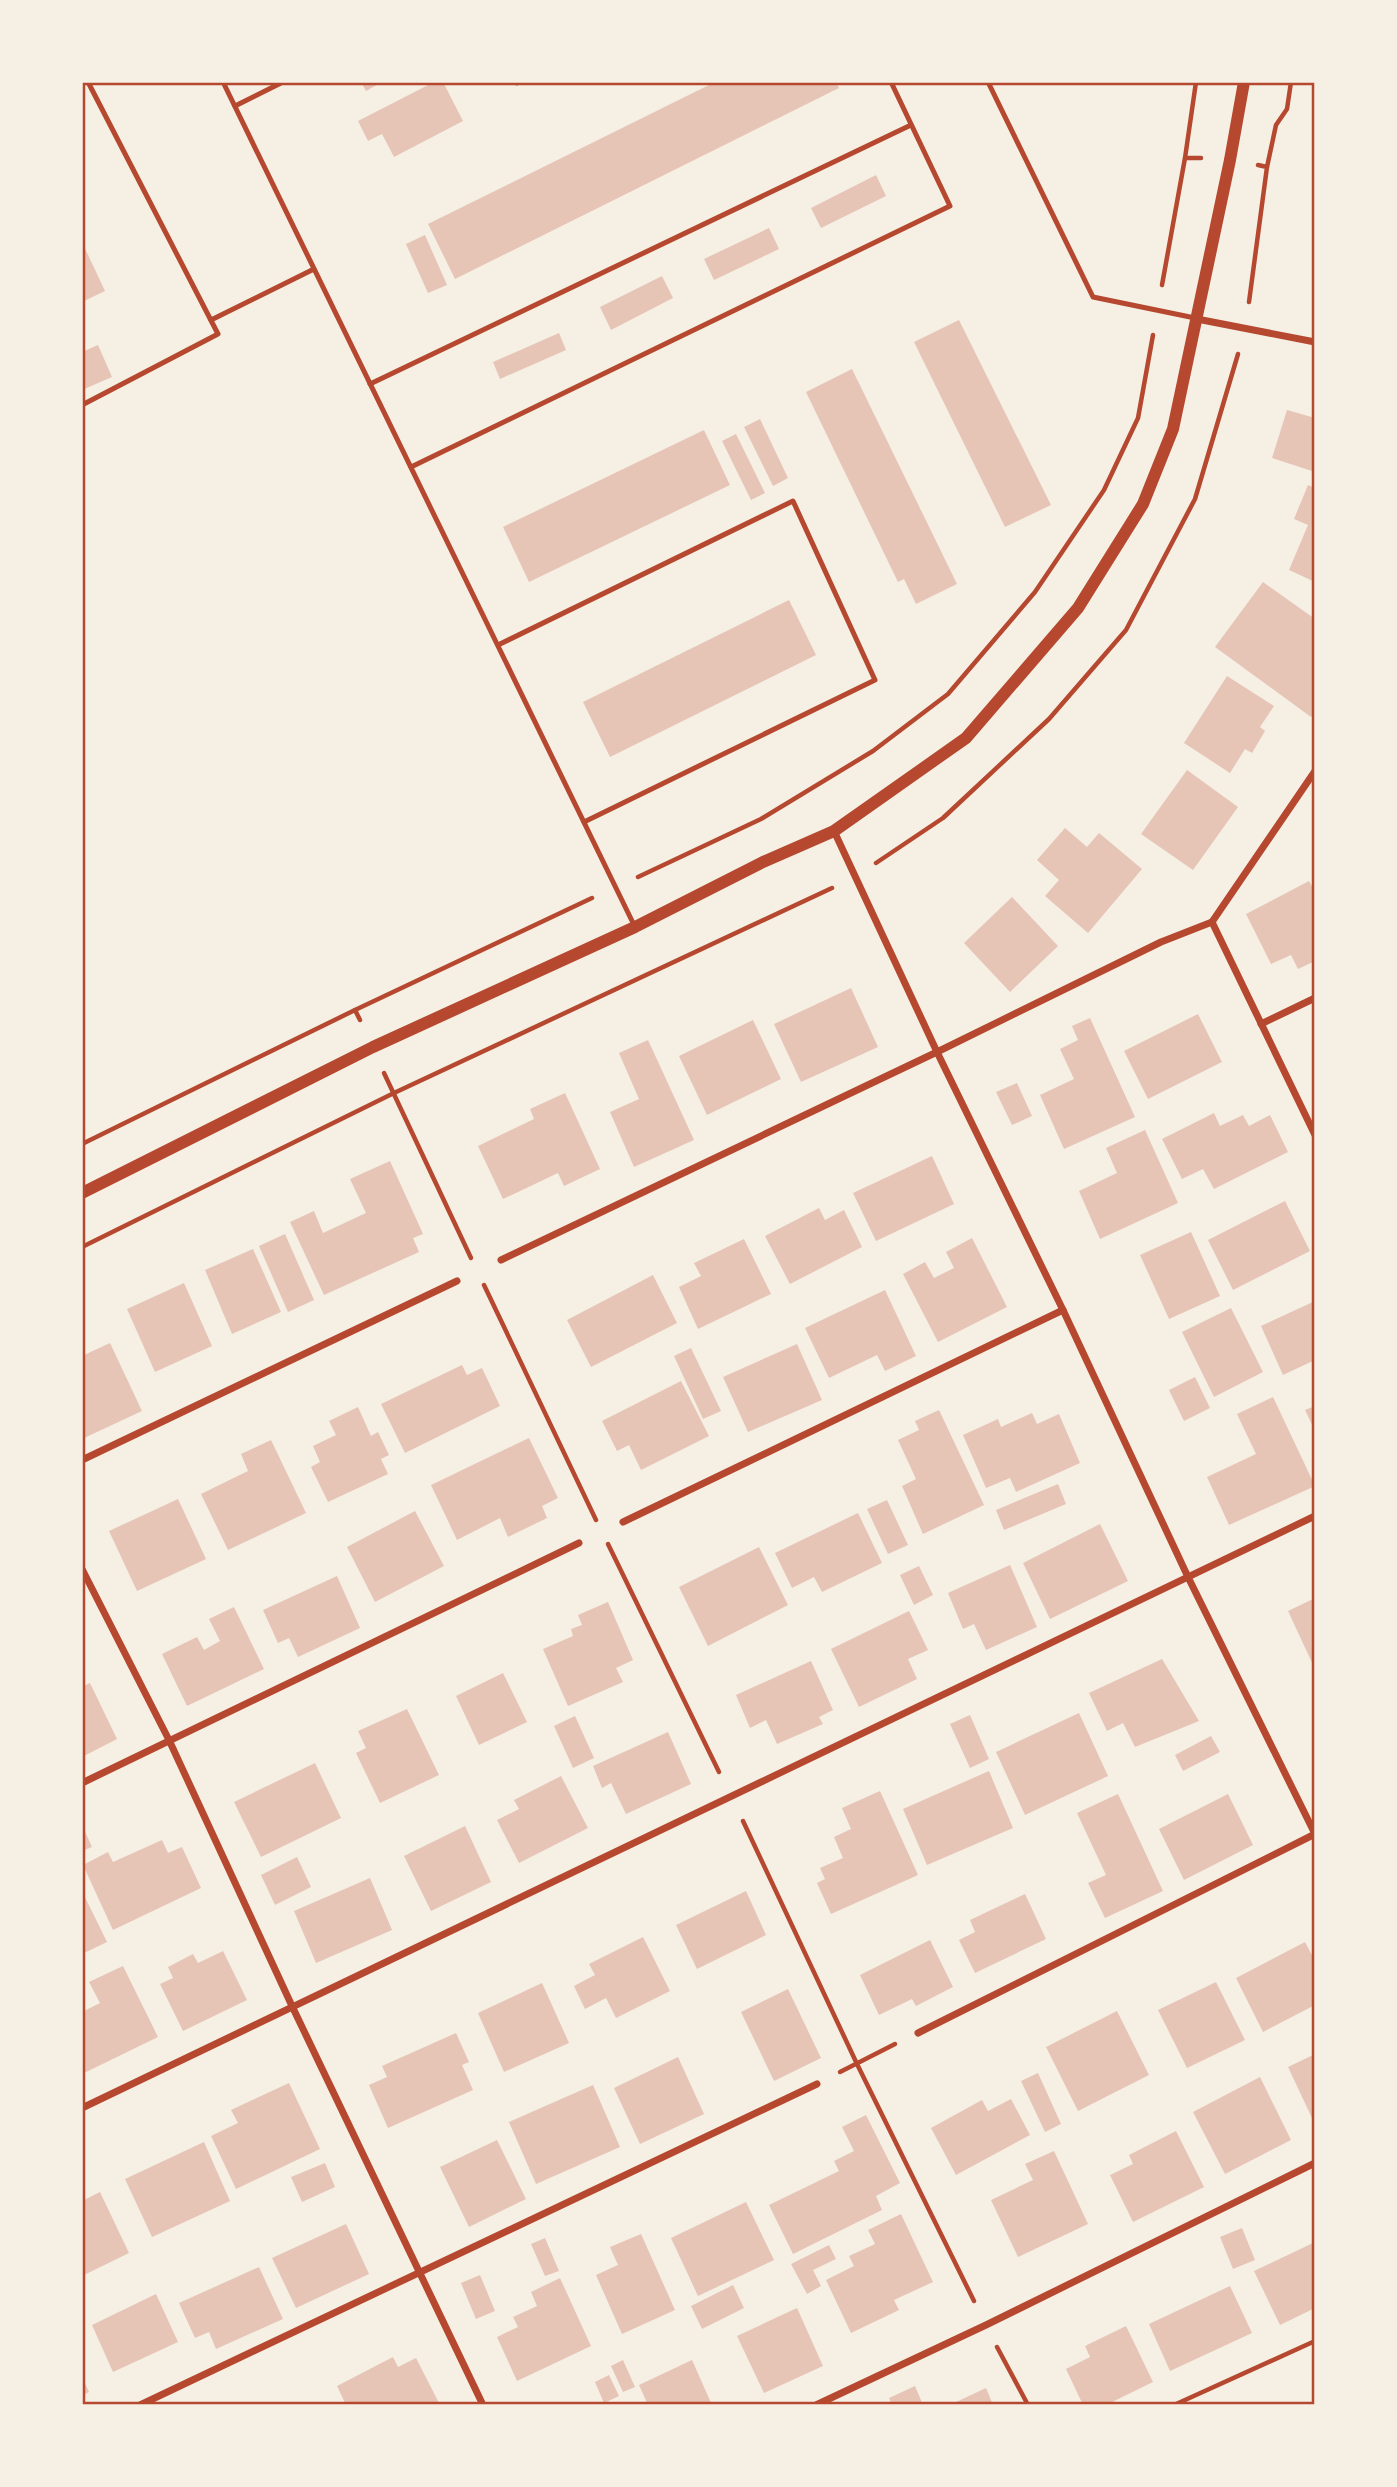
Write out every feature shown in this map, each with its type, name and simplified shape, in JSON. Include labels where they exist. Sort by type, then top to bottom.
[{"type":"street","points":[[82,1193],[373,1048],[635,927],[764,862],[834,831],[966,738],[1078,608],[1143,504],[1173,429],[1244,82]]},
{"type":"street","points":[[1197,319],[1315,342]]},
{"type":"street","points":[[501,1260],[937,1052],[1160,942],[1212,922],[1315,771]]},
{"type":"street","points":[[834,831],[1188,1577],[1315,1834],[918,2033]]},
{"type":"street","points":[[1212,922],[1315,1135]]},
{"type":"street","points":[[1261,1024],[1315,998]]},
{"type":"street","points":[[82,1460],[457,1281]]},
{"type":"street","points":[[623,1522],[1063,1310]]},
{"type":"street","points":[[82,2108],[1315,1516]]},
{"type":"street","points":[[82,1783],[579,1543]]},
{"type":"street","points":[[82,1569],[169,1740],[292,2006],[483,2405]]},
{"type":"street","points":[[140,2405],[817,2084]]},
{"type":"street","points":[[816,2405],[986,2325],[1315,2163]]},
{"type":"lane","points":[[82,405],[218,334],[89,82]]},
{"type":"lane","points":[[223,82],[635,927]]},
{"type":"lane","points":[[235,106],[283,82]]},
{"type":"lane","points":[[411,467],[950,206],[891,82]]},
{"type":"lane","points":[[988,82],[1093,297],[1197,319]]},
{"type":"lane","points":[[370,384],[911,125]]},
{"type":"lane","points":[[211,320],[314,269]]},
{"type":"lane","points":[[498,645],[793,501],[875,680],[584,822]]},
{"type":"path","points":[[1185,158],[1196,82]]},
{"type":"path","points":[[82,1247],[394,1093],[854,877],[943,817],[1049,719],[1126,630],[1195,499],[1246,329],[1267,167],[1276,125],[1287,109],[1291,82]]},
{"type":"path","points":[[1230,160],[1267,167]]},
{"type":"path","points":[[82,1144],[355,1010],[471,1259]]},
{"type":"path","points":[[483,1283],[732,1798],[857,2064],[1028,2405]]},
{"type":"path","points":[[817,2084],[918,2033]]},
{"type":"path","points":[[1174,2405],[1315,2341]]},
{"type":"building","points":[[361,82],[382,82],[366,91]]},
{"type":"building","points":[[434,82],[443,82],[463,121],[394,157],[382,134],[368,141],[358,121]]},
{"type":"building","points":[[715,82],[836,82],[839,88],[455,279],[428,224]]},
{"type":"building","points":[[876,175],[886,196],[821,228],[811,208]]},
{"type":"building","points":[[769,228],[779,249],[714,280],[704,259]]},
{"type":"building","points":[[425,235],[447,285],[428,293],[406,244]]},
{"type":"building","points":[[82,242],[105,291],[82,302]]},
{"type":"building","points":[[662,276],[673,298],[611,330],[600,307]]},
{"type":"building","points":[[959,320],[1051,505],[1005,527],[914,342]]},
{"type":"building","points":[[559,333],[566,350],[500,379],[493,362]]},
{"type":"building","points":[[98,345],[112,377],[82,390],[82,352]]},
{"type":"building","points":[[852,369],[957,584],[916,604],[904,579],[898,582],[806,392]]},
{"type":"building","points":[[1287,410],[1315,418],[1315,472],[1272,458]]},
{"type":"building","points":[[760,419],[788,478],[773,486],[744,427]]},
{"type":"building","points":[[704,430],[730,485],[529,582],[503,527]]},
{"type":"building","points":[[736,434],[765,493],[751,500],[722,441]]},
{"type":"building","points":[[1308,485],[1315,488],[1315,582],[1289,570],[1308,525],[1294,519]]},
{"type":"building","points":[[1263,582],[1315,619],[1315,712],[1311,717],[1215,647]]},
{"type":"building","points":[[789,600],[816,655],[610,757],[583,702]]},
{"type":"building","points":[[1227,676],[1274,706],[1260,727],[1265,731],[1252,753],[1245,749],[1230,773],[1184,743]]},
{"type":"building","points":[[1187,770],[1238,807],[1193,870],[1141,834]]},
{"type":"building","points":[[1065,828],[1087,847],[1099,833],[1142,869],[1088,933],[1045,896],[1059,880],[1037,860]]},
{"type":"building","points":[[1309,881],[1315,892],[1315,961],[1298,969],[1291,955],[1271,964],[1246,914]]},
{"type":"building","points":[[1012,897],[1058,946],[1010,992],[964,943]]},
{"type":"building","points":[[851,988],[878,1047],[801,1082],[774,1024]]},
{"type":"building","points":[[1198,1014],[1222,1062],[1148,1099],[1124,1051]]},
{"type":"building","points":[[1090,1018],[1135,1117],[1064,1149],[1040,1095],[1074,1079],[1060,1049],[1078,1040],[1072,1026]]},
{"type":"building","points":[[753,1020],[781,1079],[707,1115],[679,1056]]},
{"type":"building","points":[[648,1040],[694,1140],[634,1167],[610,1112],[639,1099],[619,1053]]},
{"type":"building","points":[[1017,1083],[1032,1116],[1012,1125],[996,1092]]},
{"type":"building","points":[[565,1093],[600,1169],[564,1186],[558,1173],[503,1199],[478,1146],[534,1119],[530,1109]]},
{"type":"building","points":[[1214,1113],[1220,1126],[1243,1115],[1249,1126],[1270,1115],[1288,1152],[1214,1189],[1203,1169],[1182,1179],[1162,1139]]},
{"type":"building","points":[[1145,1130],[1178,1203],[1100,1239],[1079,1191],[1117,1173],[1106,1148]]},
{"type":"building","points":[[932,1156],[954,1204],[876,1241],[853,1193]]},
{"type":"building","points":[[390,1161],[423,1234],[413,1238],[419,1252],[324,1295],[290,1222],[314,1211],[323,1233],[366,1213],[350,1179]]},
{"type":"building","points":[[1285,1201],[1310,1251],[1233,1290],[1208,1240]]},
{"type":"building","points":[[819,1208],[825,1220],[844,1210],[862,1247],[790,1284],[765,1236]]},
{"type":"building","points":[[1191,1232],[1220,1296],[1169,1319],[1140,1255]]},
{"type":"building","points":[[285,1234],[314,1300],[288,1312],[259,1246]]},
{"type":"building","points":[[972,1238],[1007,1307],[938,1342],[903,1274],[925,1262],[934,1278],[954,1268],[946,1252]]},
{"type":"building","points":[[744,1239],[771,1294],[698,1329],[679,1287],[701,1276],[694,1263]]},
{"type":"building","points":[[253,1249],[281,1312],[232,1334],[205,1270]]},
{"type":"building","points":[[653,1275],[677,1323],[591,1367],[567,1320]]},
{"type":"building","points":[[184,1283],[212,1346],[155,1372],[127,1309]]},
{"type":"building","points":[[885,1290],[916,1356],[885,1371],[877,1355],[829,1378],[805,1328]]},
{"type":"building","points":[[1315,1301],[1315,1360],[1283,1375],[1261,1326]]},
{"type":"building","points":[[1231,1308],[1263,1372],[1214,1397],[1182,1332]]},
{"type":"building","points":[[110,1343],[142,1411],[82,1439],[82,1356]]},
{"type":"building","points":[[797,1344],[822,1400],[748,1432],[723,1377]]},
{"type":"building","points":[[691,1348],[721,1411],[703,1419],[674,1356]]},
{"type":"building","points":[[462,1365],[467,1375],[482,1368],[500,1406],[405,1453],[381,1404]]},
{"type":"building","points":[[1195,1377],[1210,1408],[1184,1421],[1169,1390]]},
{"type":"building","points":[[681,1381],[709,1436],[641,1470],[629,1445],[617,1451],[602,1421]]},
{"type":"building","points":[[1273,1397],[1315,1486],[1229,1525],[1207,1477],[1256,1454],[1237,1414]]},
{"type":"building","points":[[1315,1406],[1315,1431],[1305,1410]]},
{"type":"building","points":[[358,1407],[371,1436],[378,1432],[389,1455],[381,1459],[388,1474],[328,1502],[311,1467],[320,1462],[313,1446],[336,1435],[329,1421]]},
{"type":"building","points":[[939,1410],[984,1505],[923,1534],[902,1486],[916,1479],[898,1440],[919,1430],[915,1421]]},
{"type":"building","points":[[1032,1413],[1037,1424],[1059,1414],[1080,1463],[1016,1492],[1010,1478],[986,1488],[963,1435],[998,1419],[1001,1427]]},
{"type":"building","points":[[529,1438],[558,1498],[542,1506],[547,1518],[508,1537],[500,1518],[457,1540],[431,1485]]},
{"type":"building","points":[[271,1440],[306,1513],[228,1550],[201,1494],[248,1471],[241,1454]]},
{"type":"building","points":[[1058,1484],[1066,1504],[1004,1530],[996,1510]]},
{"type":"building","points":[[178,1499],[206,1559],[137,1591],[109,1531]]},
{"type":"building","points":[[887,1500],[908,1545],[888,1554],[867,1509]]},
{"type":"building","points":[[415,1511],[444,1566],[375,1602],[347,1547]]},
{"type":"building","points":[[858,1513],[882,1563],[822,1592],[814,1577],[792,1588],[775,1553]]},
{"type":"building","points":[[1100,1524],[1128,1581],[1050,1619],[1023,1563]]},
{"type":"building","points":[[759,1547],[788,1605],[708,1646],[679,1587]]},
{"type":"building","points":[[1010,1565],[1037,1627],[986,1650],[974,1624],[963,1629],[948,1593]]},
{"type":"building","points":[[919,1566],[933,1595],[914,1605],[900,1575]]},
{"type":"building","points":[[337,1576],[360,1628],[298,1657],[289,1638],[278,1643],[263,1610]]},
{"type":"building","points":[[1315,1598],[1315,1669],[1288,1611]]},
{"type":"building","points":[[608,1602],[633,1660],[616,1668],[623,1682],[568,1706],[543,1649],[573,1636],[571,1629],[582,1625],[578,1615]]},
{"type":"building","points":[[234,1607],[264,1669],[187,1706],[162,1654],[197,1637],[204,1650],[220,1641],[209,1619]]},
{"type":"building","points":[[909,1611],[928,1650],[908,1659],[917,1679],[859,1707],[831,1649]]},
{"type":"building","points":[[1162,1659],[1199,1721],[1135,1747],[1123,1723],[1107,1731],[1089,1693]]},
{"type":"building","points":[[811,1661],[833,1710],[819,1717],[823,1724],[777,1744],[766,1720],[750,1728],[736,1695]]},
{"type":"building","points":[[503,1673],[527,1722],[479,1745],[456,1696]]},
{"type":"building","points":[[90,1683],[117,1739],[82,1757],[82,1687]]},
{"type":"building","points":[[407,1709],[439,1775],[380,1803],[356,1753],[366,1748],[358,1731]]},
{"type":"building","points":[[1079,1713],[1108,1776],[1025,1815],[996,1752]]},
{"type":"building","points":[[970,1715],[989,1759],[970,1768],[950,1724]]},
{"type":"building","points":[[575,1716],[594,1758],[573,1768],[554,1726]]},
{"type":"building","points":[[668,1732],[691,1784],[626,1814],[611,1783],[602,1788],[593,1766]]},
{"type":"building","points":[[1211,1736],[1220,1752],[1183,1771],[1175,1755]]},
{"type":"building","points":[[315,1763],[341,1818],[261,1857],[234,1802]]},
{"type":"building","points":[[989,1771],[1013,1828],[927,1865],[903,1809]]},
{"type":"building","points":[[561,1776],[588,1828],[519,1863],[497,1820],[519,1809],[514,1800]]},
{"type":"building","points":[[880,1791],[918,1875],[831,1914],[817,1883],[825,1879],[820,1868],[843,1858],[834,1837],[851,1829],[842,1808]]},
{"type":"building","points":[[1118,1794],[1163,1891],[1105,1918],[1088,1883],[1106,1875],[1077,1813]]},
{"type":"building","points":[[1228,1794],[1253,1845],[1184,1880],[1159,1829]]},
{"type":"building","points":[[82,1825],[92,1847],[82,1851]]},
{"type":"building","points":[[465,1826],[491,1882],[431,1911],[404,1856]]},
{"type":"building","points":[[162,1840],[168,1853],[182,1847],[201,1888],[113,1930],[83,1865],[108,1852],[113,1862]]},
{"type":"building","points":[[297,1857],[311,1887],[275,1905],[261,1875]]},
{"type":"building","points":[[370,1878],[392,1930],[316,1963],[294,1911]]},
{"type":"building","points":[[82,1891],[107,1942],[82,1954]]},
{"type":"building","points":[[746,1891],[766,1935],[697,1969],[676,1925]]},
{"type":"building","points":[[1025,1894],[1046,1939],[975,1973],[959,1940],[975,1932],[970,1920]]},
{"type":"building","points":[[643,1937],[670,1991],[616,2018],[606,1998],[585,2009],[574,1986],[595,1975],[589,1964]]},
{"type":"building","points":[[930,1940],[953,1987],[916,2006],[912,1999],[879,2015],[860,1975]]},
{"type":"building","points":[[1305,1942],[1315,1961],[1315,2005],[1263,2032],[1236,1978]]},
{"type":"building","points":[[223,1951],[247,2000],[183,2031],[160,1984],[173,1978],[168,1967],[193,1954],[198,1963]]},
{"type":"building","points":[[123,1966],[158,2037],[82,2074],[82,2012],[100,2003],[89,1982]]},
{"type":"building","points":[[1216,1982],[1245,2040],[1187,2068],[1158,2010]]},
{"type":"building","points":[[542,1983],[569,2043],[504,2072],[478,2013]]},
{"type":"building","points":[[788,1989],[821,2058],[774,2081],[741,2012]]},
{"type":"building","points":[[1117,2011],[1149,2075],[1078,2111],[1046,2047]]},
{"type":"building","points":[[456,2033],[469,2062],[462,2065],[473,2090],[388,2128],[369,2085],[387,2077],[382,2066]]},
{"type":"building","points":[[1315,2054],[1315,2117],[1312,2118],[1288,2067]]},
{"type":"building","points":[[678,2057],[704,2114],[640,2144],[614,2088]]},
{"type":"building","points":[[1038,2073],[1061,2124],[1045,2132],[1021,2081]]},
{"type":"building","points":[[1260,2077],[1291,2140],[1225,2174],[1193,2112]]},
{"type":"building","points":[[289,2083],[320,2149],[236,2189],[211,2136],[238,2123],[231,2110]]},
{"type":"building","points":[[593,2085],[620,2147],[536,2184],[509,2122]]},
{"type":"building","points":[[1011,2099],[1030,2135],[956,2175],[931,2128],[982,2100],[988,2111]]},
{"type":"building","points":[[866,2115],[900,2183],[876,2196],[882,2210],[793,2254],[769,2205],[839,2171],[834,2161],[854,2151],[842,2127]]},
{"type":"building","points":[[1176,2131],[1204,2187],[1133,2222],[1110,2175],[1133,2164],[1129,2155]]},
{"type":"building","points":[[497,2140],[526,2199],[469,2227],[440,2167]]},
{"type":"building","points":[[204,2142],[230,2201],[152,2237],[125,2179]]},
{"type":"building","points":[[1054,2151],[1088,2224],[1018,2257],[991,2200],[1033,2180],[1025,2164]]},
{"type":"building","points":[[325,2163],[335,2187],[302,2202],[291,2177]]},
{"type":"building","points":[[100,2192],[129,2253],[82,2276],[82,2201]]},
{"type":"building","points":[[746,2202],[774,2260],[698,2296],[671,2238]]},
{"type":"building","points":[[901,2214],[933,2282],[894,2300],[899,2310],[851,2333],[826,2280],[854,2266],[849,2256],[875,2244],[868,2230]]},
{"type":"building","points":[[346,2224],[369,2274],[296,2308],[272,2258]]},
{"type":"building","points":[[1242,2228],[1255,2260],[1233,2269],[1220,2237]]},
{"type":"building","points":[[641,2234],[675,2310],[622,2334],[596,2275],[618,2265],[610,2247]]},
{"type":"building","points":[[545,2238],[559,2271],[545,2276],[531,2244]]},
{"type":"building","points":[[1315,2242],[1315,2308],[1280,2325],[1254,2271]]},
{"type":"building","points":[[829,2245],[836,2259],[813,2270],[821,2286],[807,2294],[791,2264]]},
{"type":"building","points":[[259,2267],[283,2319],[216,2349],[209,2332],[195,2338],[179,2303]]},
{"type":"building","points":[[480,2275],[495,2311],[476,2319],[461,2283]]},
{"type":"building","points":[[560,2278],[591,2346],[517,2381],[497,2337],[518,2327],[513,2317],[537,2306],[531,2292]]},
{"type":"building","points":[[733,2285],[744,2308],[702,2329],[691,2306]]},
{"type":"building","points":[[1230,2286],[1252,2333],[1170,2371],[1149,2324]]},
{"type":"building","points":[[156,2294],[178,2342],[113,2372],[92,2325]]},
{"type":"building","points":[[797,2308],[823,2366],[764,2393],[737,2336]]},
{"type":"building","points":[[1126,2326],[1153,2382],[1106,2405],[1083,2405],[1066,2369],[1090,2357],[1085,2346]]},
{"type":"building","points":[[393,2357],[398,2367],[416,2358],[440,2405],[346,2405],[337,2386]]},
{"type":"building","points":[[623,2360],[635,2387],[623,2392],[611,2366]]},
{"type":"building","points":[[692,2360],[712,2405],[648,2405],[639,2385]]},
{"type":"building","points":[[609,2375],[619,2396],[604,2403],[595,2382]]},
{"type":"building","points":[[82,2377],[89,2392],[82,2396]]},
{"type":"building","points":[[915,2386],[923,2405],[892,2405],[889,2398]]},
{"type":"building","points":[[986,2388],[993,2405],[957,2405],[956,2402]]}]
